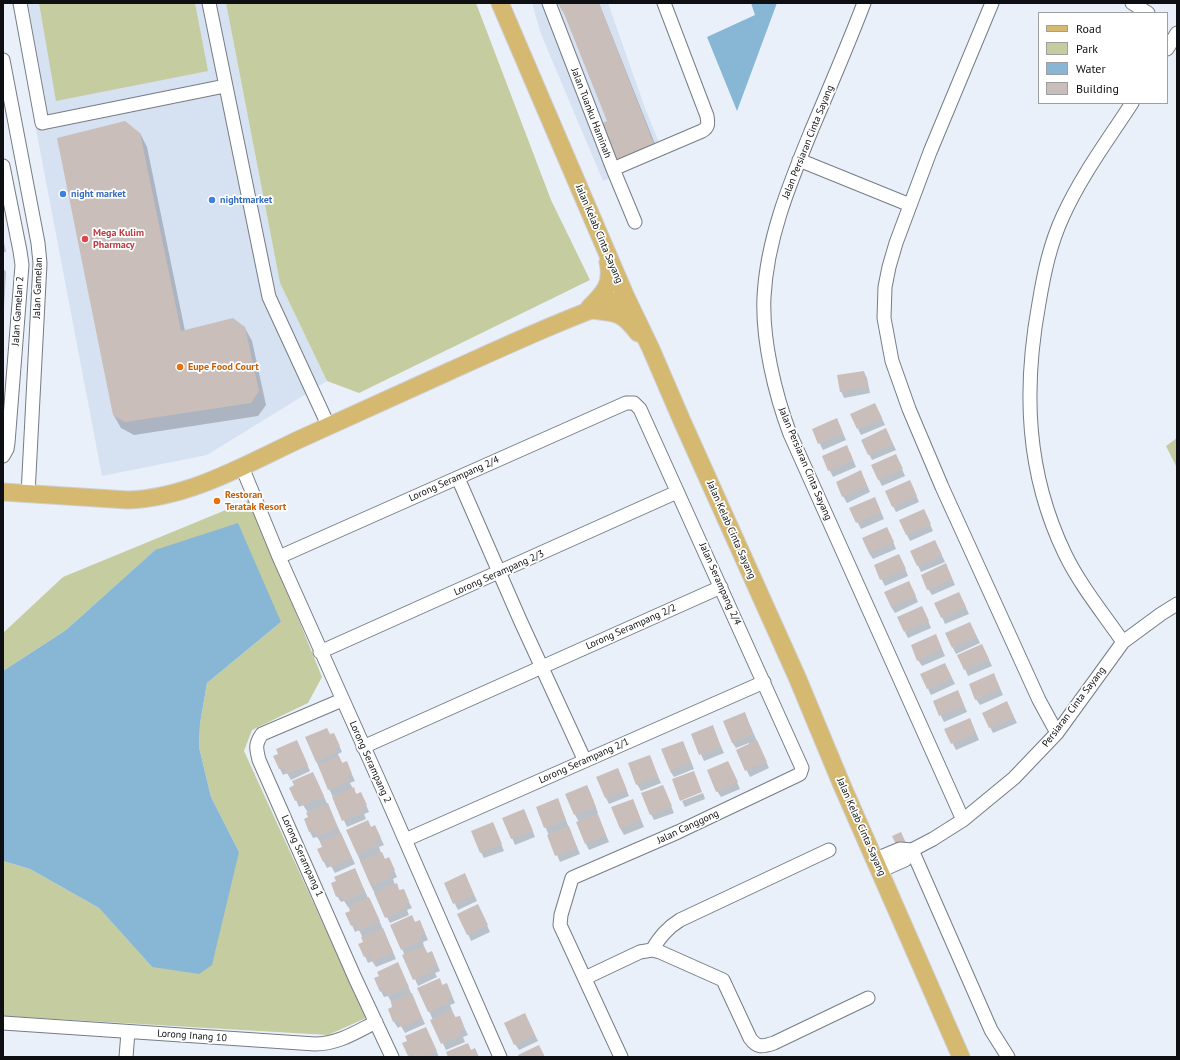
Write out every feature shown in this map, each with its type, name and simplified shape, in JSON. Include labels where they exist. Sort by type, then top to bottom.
[{"type":"main road","name":"Jalan Kelab Cinta Sayang","points":[[500,3],[605,249],[797,677],[841,783],[961,1057]]},
{"type":"main road","points":[[588,310],[603,294],[608,286],[609,267],[605,249]]},
{"type":"main road","points":[[3,492],[114,500],[143,500],[174,493],[242,467],[532,334],[588,310],[626,297]]},
{"type":"main road","points":[[588,310],[610,312],[626,318],[651,349]]},
{"type":"street","points":[[20,3],[42,123],[226,86]]},
{"type":"street","points":[[209,3],[269,297],[329,427]]},
{"type":"street","name":"Jalan Tuanku Haminah","points":[[549,3],[635,222]]},
{"type":"street","points":[[613,169],[702,131],[707,128],[708,125],[707,116],[664,3]]},
{"type":"street","name":"Jalan Persiaran Cinta Sayang","points":[[864,3],[799,160],[778,217],[765,280],[764,322],[777,397],[785,421],[962,820]]},
{"type":"street","points":[[992,3],[896,243],[889,266],[885,287],[884,318],[892,361],[909,410],[942,487],[1039,700],[1057,733]]},
{"type":"street","points":[[1132,3],[1146,12]]},
{"type":"street","points":[[1168,26],[1177,32],[1168,46]]},
{"type":"street","name":"Jalan Gamelan","points":[[3,60],[38,243],[40,263],[28,494]]},
{"type":"street","points":[[1123,642],[1079,578],[1065,554],[1052,524],[1034,451],[1031,433],[1029,391],[1036,317],[1046,267],[1057,229],[1078,188],[1131,104]]},
{"type":"street","points":[[799,160],[910,205]]},
{"type":"street","name":"Jalan Gamelan 2","points":[[3,166],[22,265],[8,443],[7,450],[3,456]]},
{"type":"street","name":"Lorong Serampang 2/4","points":[[278,557],[630,402]]},
{"type":"street","name":"Jalan Serampang 2/4","points":[[630,402],[634,403],[640,409],[800,763],[802,768],[801,772]]},
{"type":"street","name":"Lorong Serampang 2","points":[[242,467],[278,557],[364,747],[500,1057]]},
{"type":"street","points":[[458,478],[585,761]]},
{"type":"street","name":"Lorong Serampang 2/3","points":[[320,652],[500,573],[677,492]]},
{"type":"street","name":"Lorong Serampang 2/2","points":[[364,747],[721,587]]},
{"type":"street","name":"Persiaran Cinta Sayang","points":[[912,850],[933,839],[962,820],[1014,778],[1057,733],[1123,642],[1177,604]]},
{"type":"street","name":"Lorong Serampang 2/1","points":[[405,840],[764,682]]},
{"type":"street","name":"Lorong Serampang 1","points":[[342,700],[262,734],[256,744],[257,752],[259,760],[355,978],[392,1057]]},
{"type":"street","name":"Jalan Canggong","points":[[585,978],[560,925],[561,915],[572,878],[678,832],[796,776],[801,772]]},
{"type":"street","points":[[878,865],[900,849],[912,850],[991,1030],[1008,1057]]},
{"type":"street","points":[[652,950],[664,932],[680,920],[829,850]]},
{"type":"street","points":[[621,1057],[585,978],[640,952],[652,950],[723,980],[750,1038],[754,1044],[759,1046],[766,1046],[774,1043],[868,998]]},
{"type":"street","name":"Lorong Inang 10","points":[[3,1023],[323,1044],[338,1041],[376,1022]]},
{"type":"street","points":[[126,1057],[128,1032]]},
{"type":"shaded area","points":[[12,3],[226,3],[280,283],[327,381],[207,455],[102,476]]},
{"type":"shaded area","points":[[532,3],[608,3],[645,108],[664,155],[603,181],[541,34]]},
{"type":"green space","points":[[39,3],[195,3],[208,71],[56,101]]},
{"type":"green space","points":[[226,3],[476,3],[551,200],[590,280],[359,393],[327,381],[280,283]]},
{"type":"green space","points":[[1177,438],[1177,468],[1166,446]]},
{"type":"green space","points":[[250,500],[322,677],[308,703],[252,730],[244,751],[366,1018],[328,1035],[3,1016],[3,861],[30,869],[99,908],[152,967],[239,852],[211,797],[199,747],[200,724],[207,683],[281,622],[155,550],[66,630],[3,671],[3,633],[63,577]]},
{"type":"water","points":[[751,3],[777,3],[737,111],[707,37],[755,15]]},
{"type":"water","points":[[238,523],[281,622],[207,683],[200,724],[199,747],[211,797],[239,852],[212,965],[199,974],[152,967],[99,908],[30,869],[3,861],[3,671],[66,630],[155,550]]},
{"type":"building","points":[[558,3],[599,3],[655,147],[618,162],[602,123],[607,121],[563,11]]},
{"type":"building","points":[[125,121],[140,133],[181,331],[233,318],[245,327],[259,391],[251,403],[125,422],[113,415],[57,138]]},
{"type":"building","points":[[864,371],[867,387],[840,392],[837,375]]},
{"type":"building","points":[[875,403],[882,418],[857,429],[850,414]]},
{"type":"building","points":[[837,418],[843,433],[818,444],[812,429]]},
{"type":"building","points":[[886,428],[893,444],[868,455],[861,440]]},
{"type":"building","points":[[847,445],[853,460],[828,471],[822,456]]},
{"type":"building","points":[[896,454],[903,469],[878,480],[871,465]]},
{"type":"building","points":[[861,470],[867,486],[842,497],[836,482]]},
{"type":"building","points":[[910,480],[917,496],[892,507],[885,491]]},
{"type":"building","points":[[875,497],[881,512],[856,523],[849,508]]},
{"type":"building","points":[[924,509],[931,524],[906,535],[899,520]]},
{"type":"building","points":[[887,527],[894,542],[869,553],[862,538]]},
{"type":"building","points":[[935,540],[942,555],[917,566],[910,551]]},
{"type":"building","points":[[899,554],[906,569],[880,580],[874,565]]},
{"type":"building","points":[[946,563],[952,579],[927,590],[921,575]]},
{"type":"building","points":[[909,581],[916,596],[891,607],[884,592]]},
{"type":"building","points":[[959,592],[966,607],[941,618],[934,603]]},
{"type":"building","points":[[922,606],[929,621],[904,632],[897,617]]},
{"type":"building","points":[[970,622],[977,637],[952,648],[945,633]]},
{"type":"building","points":[[936,634],[942,649],[917,661],[911,645]]},
{"type":"building","points":[[982,644],[989,659],[964,670],[957,655]]},
{"type":"building","points":[[945,663],[952,678],[927,689],[920,674]]},
{"type":"building","points":[[994,673],[1000,689],[975,700],[969,684]]},
{"type":"building","points":[[958,690],[964,705],[939,716],[933,701]]},
{"type":"building","points":[[1007,701],[1014,717],[989,728],[982,713]]},
{"type":"building","points":[[745,712],[753,734],[732,743],[723,721]]},
{"type":"building","points":[[970,718],[976,733],[951,744],[944,729]]},
{"type":"building","points":[[713,725],[721,747],[699,755],[691,734]]},
{"type":"building","points":[[327,728],[330,734],[334,733],[340,746],[335,748],[337,752],[316,762],[305,737]]},
{"type":"building","points":[[297,740],[308,765],[286,774],[283,767],[279,769],[273,756],[278,754],[276,749]]},
{"type":"building","points":[[757,740],[767,762],[745,771],[736,750]]},
{"type":"building","points":[[683,741],[691,762],[670,771],[661,749]]},
{"type":"building","points":[[650,755],[658,776],[636,785],[628,763]]},
{"type":"building","points":[[339,756],[342,763],[347,761],[352,774],[348,776],[349,781],[328,790],[318,765]]},
{"type":"building","points":[[728,761],[738,782],[716,792],[707,770]]},
{"type":"building","points":[[618,768],[627,790],[605,798],[596,777]]},
{"type":"building","points":[[694,771],[702,792],[680,801],[672,779]]},
{"type":"building","points":[[313,772],[324,796],[302,806],[299,799],[295,801],[289,788],[294,785],[292,781]]},
{"type":"building","points":[[587,785],[596,807],[574,815],[565,794]]},
{"type":"building","points":[[663,785],[672,806],[650,815],[641,793]]},
{"type":"building","points":[[354,787],[356,794],[361,792],[367,805],[362,808],[364,812],[342,821],[332,797]]},
{"type":"building","points":[[558,798],[566,820],[544,828],[536,807]]},
{"type":"building","points":[[633,799],[641,820],[620,829],[611,807]]},
{"type":"building","points":[[328,803],[338,828],[316,837],[314,830],[309,832],[304,819],[308,817],[306,813]]},
{"type":"building","points":[[524,809],[533,831],[511,839],[502,818]]},
{"type":"building","points":[[598,814],[606,835],[585,844],[576,822]]},
{"type":"building","points":[[368,820],[371,827],[375,825],[381,838],[376,841],[378,845],[357,854],[346,830]]},
{"type":"building","points":[[493,822],[502,844],[480,853],[471,831]]},
{"type":"building","points":[[569,826],[577,848],[555,856],[547,835]]},
{"type":"building","points":[[901,832],[906,843],[897,847],[892,836]]},
{"type":"building","points":[[341,833],[352,858],[330,867],[327,860],[323,862],[317,849],[322,847],[320,842]]},
{"type":"building","points":[[382,852],[385,859],[389,857],[395,870],[390,872],[392,877],[371,886],[360,861]]},
{"type":"building","points":[[355,868],[365,892],[344,901],[341,895],[336,897],[331,883],[336,881],[334,877]]},
{"type":"building","points":[[465,873],[474,895],[453,904],[444,883]]},
{"type":"building","points":[[397,883],[399,890],[404,889],[409,901],[405,904],[406,908],[385,918],[374,893]]},
{"type":"building","points":[[369,897],[380,921],[358,931],[355,924],[351,926],[345,913],[350,911],[348,906]]},
{"type":"building","points":[[478,904],[488,925],[467,935],[457,914]]},
{"type":"building","points":[[412,915],[415,922],[420,920],[425,933],[420,936],[422,940],[401,950],[390,925]]},
{"type":"building","points":[[383,928],[393,952],[371,962],[369,955],[364,957],[358,944],[363,942],[361,937]]},
{"type":"building","points":[[424,946],[427,953],[432,951],[437,964],[432,966],[435,971],[413,980],[402,955]]},
{"type":"building","points":[[398,962],[409,987],[387,996],[384,989],[380,992],[374,978],[379,976],[377,972]]},
{"type":"building","points":[[440,978],[442,985],[447,983],[452,996],[447,998],[449,1003],[428,1012],[417,988]]},
{"type":"building","points":[[412,993],[422,1018],[401,1027],[398,1020],[393,1022],[388,1009],[392,1007],[391,1002]]},
{"type":"building","points":[[452,1010],[455,1017],[460,1016],[465,1029],[460,1031],[462,1035],[441,1044],[430,1020]]},
{"type":"building","points":[[525,1013],[535,1035],[514,1045],[504,1023]]},
{"type":"building","points":[[426,1027],[437,1051],[423,1057],[413,1057],[412,1054],[408,1056],[402,1043],[407,1041],[405,1036]]},
{"type":"building","points":[[468,1043],[471,1050],[475,1048],[479,1057],[448,1057],[446,1052]]},
{"type":"building","points":[[539,1045],[545,1057],[519,1057],[518,1055]]},
{"type":"place","name":"night market","points":[[63,194]]},
{"type":"place","name":"nightmarket","points":[[212,200]]},
{"type":"place","name":"Mega Kulim Pharmacy","points":[[85,239]]},
{"type":"place","name":"Eupe Food Court","points":[[180,367]]},
{"type":"place","name":"Restoran Teratak Resort","points":[[217,501]]}]
